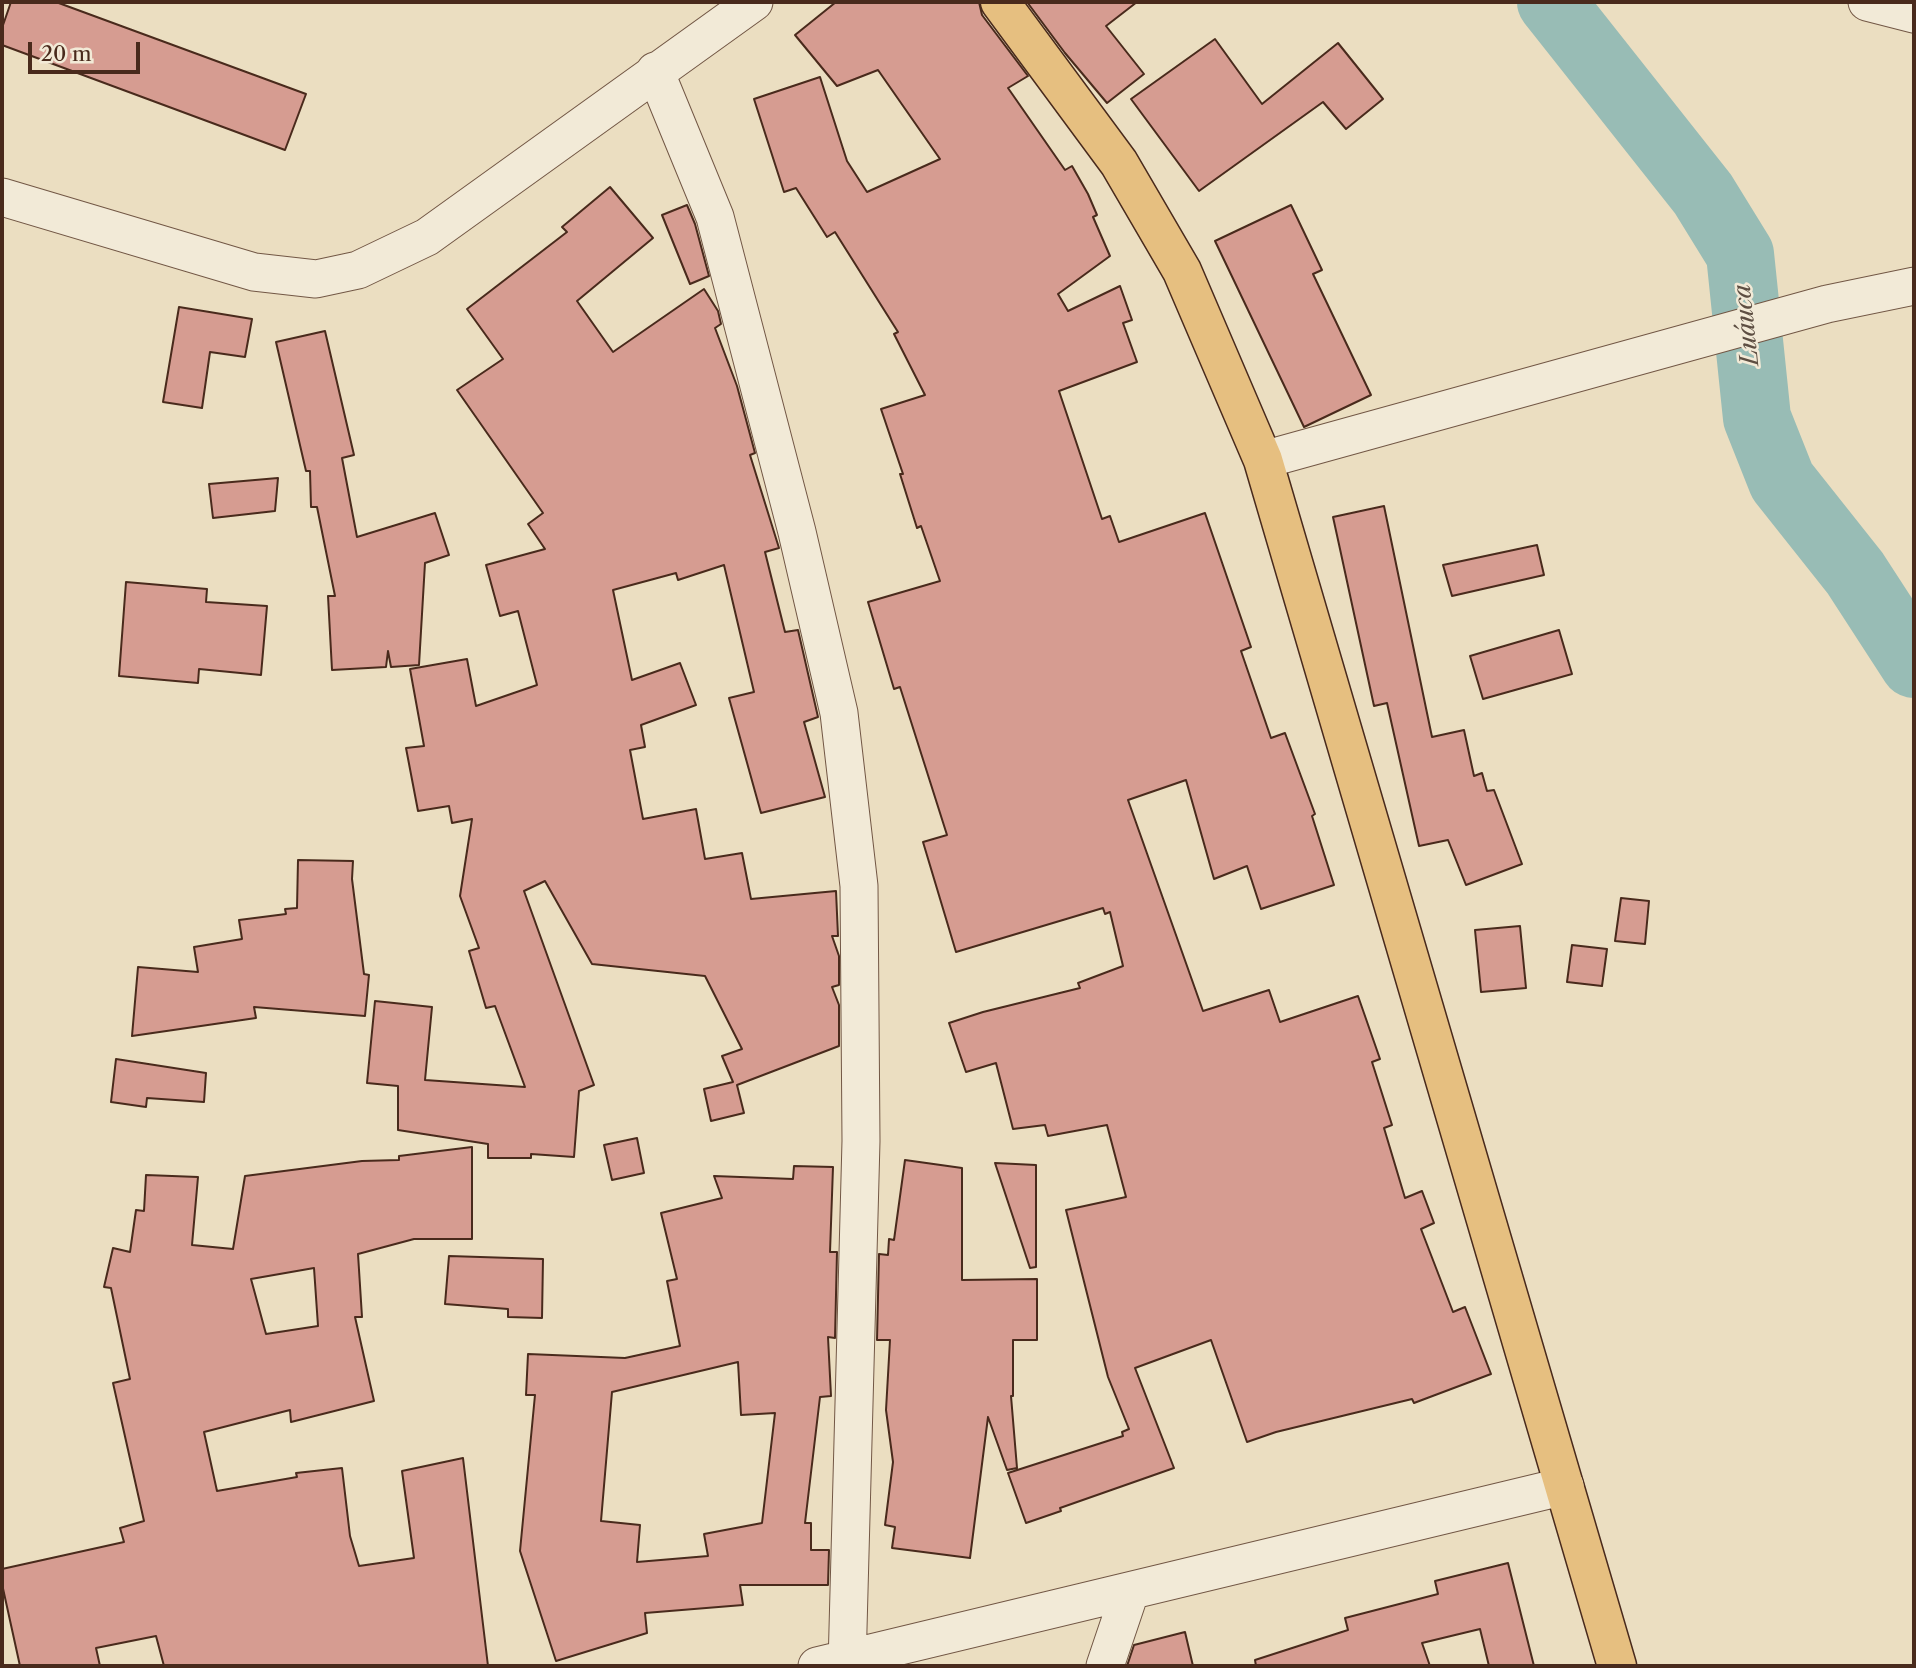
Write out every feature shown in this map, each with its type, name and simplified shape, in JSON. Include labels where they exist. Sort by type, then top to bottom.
[{"type":"main road","points":[[1000,2],[1119,163],[1182,271],[1262,460],[1617,1666]]},
{"type":"street","points":[[2,197],[254,272],[316,279],[358,270],[427,237],[754,2]]},
{"type":"street","points":[[1867,2],[1914,14]]},
{"type":"street","points":[[655,71],[715,217],[797,532],[839,712],[859,886],[861,1154],[837,1664],[1565,1486]]},
{"type":"street","points":[[1262,460],[1827,304],[1914,286]]},
{"type":"street","points":[[1105,1666],[1130,1592]]},
{"type":"building","points":[[11,2],[56,2],[306,94],[285,150],[2,45],[2,28]]},
{"type":"building","points":[[836,2],[979,2],[982,15],[1028,76],[1008,88],[1065,170],[1072,166],[1088,194],[1097,215],[1093,217],[1110,256],[1058,294],[1068,311],[1120,286],[1132,320],[1123,323],[1137,362],[1059,391],[1102,519],[1110,516],[1119,542],[1205,513],[1251,647],[1241,651],[1271,738],[1285,733],[1315,814],[1312,816],[1334,885],[1261,909],[1247,866],[1214,879],[1186,780],[1128,800],[1203,1011],[1269,990],[1280,1022],[1358,996],[1380,1059],[1372,1062],[1392,1125],[1384,1128],[1405,1198],[1422,1191],[1434,1223],[1421,1229],[1453,1312],[1465,1307],[1491,1374],[1414,1403],[1412,1399],[1276,1432],[1247,1442],[1211,1340],[1135,1368],[1174,1468],[1060,1508],[1061,1511],[1026,1523],[1008,1473],[1123,1436],[1122,1432],[1129,1429],[1108,1377],[1066,1210],[1126,1197],[1107,1125],[1048,1136],[1045,1125],[1013,1129],[996,1063],[966,1072],[949,1023],[1080,988],[1078,983],[1123,966],[1110,912],[1105,914],[1103,908],[956,952],[923,842],[947,835],[900,687],[894,689],[868,602],[940,581],[921,526],[917,528],[900,474],[903,474],[881,409],[925,395],[894,334],[898,332],[835,232],[827,237],[796,188],[784,192],[754,99],[820,77],[847,161],[867,192],[940,159],[878,70],[837,86],[795,35]]},
{"type":"building","points":[[1027,2],[1137,2],[1106,26],[1144,74],[1107,103]]},
{"type":"building","points":[[1215,39],[1262,104],[1338,43],[1383,99],[1346,129],[1323,102],[1199,191],[1131,99]]},
{"type":"building","points":[[610,187],[653,238],[577,301],[613,352],[704,289],[718,311],[721,324],[715,328],[737,386],[755,453],[750,455],[779,548],[765,552],[785,632],[798,630],[818,717],[804,722],[825,797],[761,813],[729,698],[754,692],[724,565],[678,580],[676,573],[613,590],[632,680],[680,663],[696,705],[641,725],[645,747],[630,750],[643,819],[696,809],[705,859],[742,853],[751,899],[836,891],[838,936],[832,936],[839,956],[839,985],[832,987],[839,1005],[839,1046],[737,1085],[744,1113],[711,1121],[704,1089],[733,1082],[722,1056],[742,1049],[705,976],[592,964],[545,881],[524,891],[594,1085],[579,1091],[574,1157],[531,1154],[531,1158],[488,1158],[488,1144],[398,1130],[398,1086],[367,1083],[375,1001],[432,1007],[425,1080],[525,1087],[495,1006],[486,1008],[469,951],[479,948],[460,896],[472,819],[452,823],[449,806],[418,811],[406,748],[424,746],[410,669],[467,659],[476,706],[537,685],[518,611],[500,616],[486,565],[545,549],[528,524],[543,513],[457,390],[503,359],[467,309],[567,232],[562,227]]},
{"type":"building","points":[[687,205],[709,276],[690,284],[662,215]]},
{"type":"building","points":[[1291,205],[1322,270],[1313,274],[1371,395],[1304,427],[1215,241]]},
{"type":"building","points":[[179,307],[252,319],[245,357],[210,352],[202,408],[163,402]]},
{"type":"building","points":[[325,331],[354,455],[342,458],[357,537],[435,513],[449,555],[425,563],[419,665],[391,667],[388,651],[386,667],[332,670],[328,596],[335,596],[317,507],[311,507],[310,471],[306,471],[276,342]]},
{"type":"building","points":[[278,478],[275,511],[213,518],[209,484]]},
{"type":"building","points":[[1384,506],[1432,737],[1464,730],[1474,776],[1482,773],[1487,791],[1494,790],[1522,864],[1466,885],[1448,840],[1419,846],[1387,703],[1374,706],[1333,517]]},
{"type":"building","points":[[1537,545],[1544,575],[1452,596],[1443,565]]},
{"type":"building","points":[[126,582],[207,589],[206,602],[267,606],[261,675],[199,669],[198,683],[119,676]]},
{"type":"building","points":[[1559,630],[1572,674],[1483,699],[1470,656]]},
{"type":"building","points":[[298,860],[353,861],[352,879],[364,974],[369,975],[365,1016],[254,1007],[256,1018],[132,1036],[138,967],[198,972],[194,947],[242,939],[239,920],[286,914],[285,909],[297,908]]},
{"type":"building","points":[[1621,898],[1649,901],[1645,944],[1615,941]]},
{"type":"building","points":[[1520,926],[1526,988],[1481,992],[1475,930]]},
{"type":"building","points":[[1572,945],[1607,949],[1602,986],[1567,982]]},
{"type":"building","points":[[116,1059],[206,1073],[204,1102],[147,1098],[146,1107],[111,1102]]},
{"type":"building","points":[[637,1138],[644,1173],[612,1180],[604,1145]]},
{"type":"building","points":[[472,1147],[472,1239],[414,1239],[358,1254],[362,1317],[355,1317],[374,1401],[291,1422],[290,1410],[204,1432],[217,1491],[297,1477],[296,1473],[342,1468],[350,1536],[359,1566],[414,1558],[402,1471],[463,1458],[488,1666],[164,1666],[156,1636],[96,1648],[100,1666],[20,1666],[2,1584],[2,1569],[124,1542],[120,1528],[144,1521],[113,1383],[130,1379],[111,1288],[104,1287],[113,1248],[130,1252],[136,1210],[144,1211],[146,1175],[198,1177],[192,1245],[233,1249],[245,1176],[362,1161],[399,1160],[399,1156]],"holes":[[[314,1268],[318,1326],[266,1334],[251,1279]]]},
{"type":"building","points":[[905,1160],[962,1168],[962,1280],[1037,1279],[1037,1340],[1013,1340],[1011,1396],[1017,1468],[1007,1470],[988,1417],[970,1558],[892,1548],[895,1527],[885,1525],[893,1462],[886,1410],[890,1340],[877,1340],[879,1254],[888,1255],[889,1239],[894,1240]]},
{"type":"building","points":[[995,1163],[1036,1165],[1036,1267],[1030,1268]]},
{"type":"building","points":[[794,1166],[833,1167],[830,1252],[837,1252],[835,1338],[828,1337],[831,1396],[820,1397],[805,1523],[811,1523],[811,1550],[829,1550],[828,1585],[740,1585],[743,1605],[645,1613],[647,1633],[556,1661],[520,1551],[535,1395],[526,1395],[528,1354],[625,1358],[680,1346],[667,1281],[677,1279],[661,1213],[722,1198],[714,1176],[793,1179]],"holes":[[[738,1362],[741,1415],[775,1413],[762,1523],[704,1534],[708,1556],[637,1562],[640,1525],[601,1521],[612,1392]]]},
{"type":"building","points":[[449,1256],[543,1259],[542,1318],[508,1317],[508,1309],[445,1304]]},
{"type":"building","points":[[1508,1563],[1534,1666],[1489,1666],[1480,1629],[1422,1643],[1430,1666],[1256,1666],[1255,1660],[1348,1630],[1345,1618],[1438,1594],[1435,1581]]},
{"type":"building","points":[[1185,1632],[1193,1666],[1127,1666],[1134,1645]]},
{"type":"waterway","name":"Luáuca","points":[[1551,2],[1703,194],[1740,254],[1757,418],[1782,481],[1855,573],[1914,664]]}]
